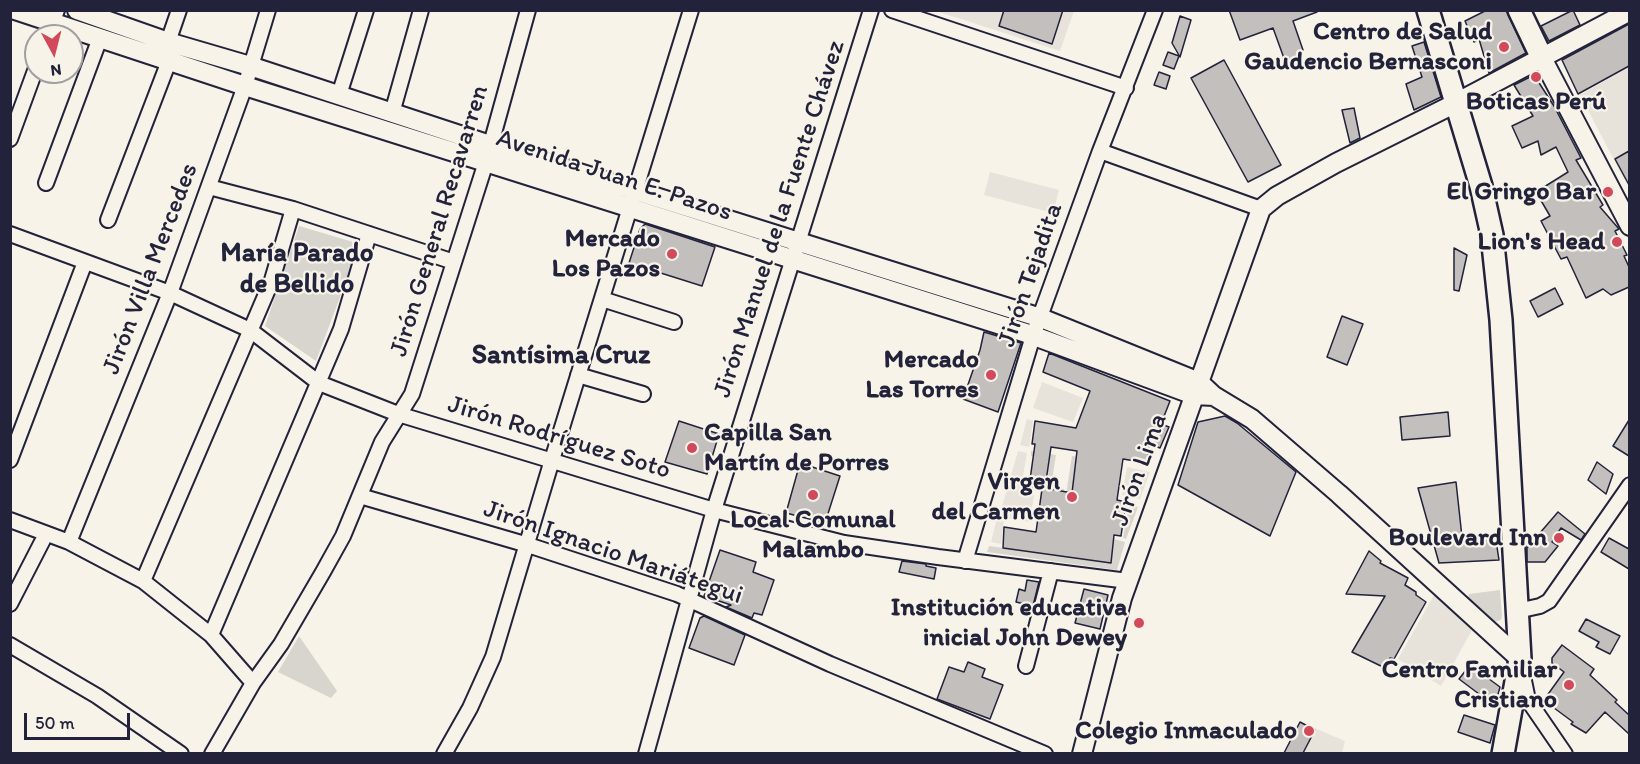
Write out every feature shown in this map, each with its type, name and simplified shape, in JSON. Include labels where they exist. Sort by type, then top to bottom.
[{"type":"main road","points":[[1428,10],[1481,186],[1492,235],[1501,320],[1520,659],[1503,753]]},
{"type":"main road","points":[[1519,10],[1542,58]]},
{"type":"street","name":"Avenida Juan E. Pazos","points":[[15,10],[245,86],[488,153],[635,189],[1041,318],[1197,389]]},
{"type":"street","name":"Avenida Juan E. Pazos","points":[[76,10],[95,14],[168,42],[250,66],[392,113],[630,208],[1197,389]]},
{"type":"street","points":[[168,42],[179,10]]},
{"type":"street","name":"Jirón Villa Mercedes","points":[[69,542],[170,293],[245,86],[268,10]]},
{"type":"street","points":[[339,95],[366,10]]},
{"type":"street","points":[[392,113],[420,10]]},
{"type":"street","name":"Jirón General Recavarren","points":[[212,753],[253,683],[304,606],[343,536],[382,442],[412,394],[488,153],[528,10]]},
{"type":"street","points":[[444,753],[470,708],[494,657],[552,460],[691,10]]},
{"type":"street","name":"Jirón Manuel de la Fuente Chávez","points":[[646,753],[714,510],[871,10]]},
{"type":"street","points":[[892,10],[1126,88]]},
{"type":"street","name":"Jirón Tejadita","points":[[965,561],[1034,336],[1100,151],[1155,10]]},
{"type":"street","points":[[1100,151],[1261,209],[1277,196],[1336,164],[1629,11]]},
{"type":"street","points":[[46,183],[100,38]]},
{"type":"street","points":[[1542,58],[1629,226]]},
{"type":"street","points":[[108,220],[169,61]]},
{"type":"street","points":[[10,139],[30,84]]},
{"type":"street","points":[[209,187],[293,210],[454,262]]},
{"type":"street","name":"Jirón Lima","points":[[1082,753],[1128,581],[1261,209]]},
{"type":"street","points":[[143,581],[272,280],[293,210]]},
{"type":"street","name":"Jirón Rodríguez Soto","points":[[10,234],[170,293],[250,330],[318,382],[398,414],[714,510],[844,543],[1128,581]]},
{"type":"street","points":[[211,635],[341,329],[369,234]]},
{"type":"street","points":[[10,460],[85,262]]},
{"type":"street","points":[[602,299],[674,322]]},
{"type":"street","points":[[578,375],[643,394]]},
{"type":"street","points":[[1197,389],[1214,396],[1252,419],[1339,494],[1520,659],[1528,700],[1564,753]]},
{"type":"street","points":[[1517,611],[1540,606],[1549,601],[1629,485]]},
{"type":"street","name":"Jirón Ignacio Mariátegui","points":[[360,496],[528,545],[677,594],[830,664],[1045,753]]},
{"type":"street","points":[[10,520],[69,542],[143,581],[211,635],[253,683]]},
{"type":"street","points":[[10,604],[46,534]]},
{"type":"street","points":[[1026,666],[1051,571]]},
{"type":"street","points":[[10,645],[97,696],[181,753]]},
{"type":"shaded area","points":[[936,11],[1074,11],[1060,51]]},
{"type":"shaded area","points":[[1629,67],[1629,176],[1624,179],[1580,95]]},
{"type":"shaded area","points":[[990,172],[1059,190],[1053,213],[984,195]]},
{"type":"shaded area","points":[[299,226],[360,244],[316,361],[265,326]]},
{"type":"shaded area","points":[[1042,382],[1083,398],[1073,422],[1033,408]]},
{"type":"shaded area","points":[[1027,419],[1033,421],[1029,447],[1020,445]]},
{"type":"shaded area","points":[[1018,451],[1027,453],[1020,492],[1034,495],[1030,522],[999,517]]},
{"type":"shaded area","points":[[1031,451],[1056,455],[1051,486],[1064,489],[1060,519],[1057,523],[1061,491],[1046,488],[1050,456],[1031,456]]},
{"type":"shaded area","points":[[1072,456],[1094,459],[1077,458],[1072,492],[1080,493],[1065,501]]},
{"type":"shaded area","points":[[1127,467],[1150,472],[1140,499],[1122,495]]},
{"type":"shaded area","points":[[1129,505],[1138,507],[1126,539],[1123,538]]},
{"type":"shaded area","points":[[997,518],[1004,520],[1001,544],[991,542]]},
{"type":"shaded area","points":[[1114,539],[1125,542],[1117,570],[987,552],[989,546],[1111,563]]},
{"type":"shaded area","points":[[1500,590],[1502,616],[1501,620],[1495,622],[1468,597],[1469,594]]},
{"type":"shaded area","points":[[1434,595],[1472,630],[1441,686],[1398,659]]},
{"type":"shaded area","points":[[299,636],[337,691],[331,698],[278,672]]},
{"type":"shaded area","name":"Colegio Inmaculado","points":[[1300,722],[1345,741],[1342,753],[1286,754]]},
{"type":"building","points":[[1004,10],[1063,10],[1052,44],[999,26]]},
{"type":"building","points":[[1229,10],[1317,10],[1317,12],[1293,21],[1303,50],[1294,58],[1285,61],[1273,28],[1240,40]]},
{"type":"building","name":"Centro de Salud Gaudencio Bernasconi","points":[[1487,10],[1506,10],[1526,53],[1489,73],[1479,39],[1474,42],[1465,21]]},
{"type":"building","points":[[1573,10],[1580,25],[1549,41],[1541,26]]},
{"type":"building","points":[[1180,16],[1191,20],[1180,57],[1172,43]]},
{"type":"building","points":[[1629,24],[1629,66],[1578,94],[1562,60]]},
{"type":"building","points":[[1424,42],[1441,97],[1414,110],[1406,84],[1422,77],[1412,46]]},
{"type":"building","points":[[1168,52],[1179,56],[1174,69],[1163,65]]},
{"type":"building","points":[[1224,60],[1281,165],[1248,182],[1191,78]]},
{"type":"building","points":[[1159,72],[1170,76],[1166,89],[1154,85]]},
{"type":"building","points":[[1534,75],[1554,106],[1581,158],[1576,160],[1603,205],[1600,207],[1619,229],[1615,231],[1627,255],[1624,256],[1629,267],[1629,287],[1611,295],[1603,289],[1586,298],[1567,257],[1561,259],[1541,221],[1550,216],[1536,192],[1568,172],[1556,147],[1541,155],[1538,141],[1522,148],[1512,126],[1533,116],[1514,85]]},
{"type":"building","points":[[1354,108],[1360,138],[1350,143],[1342,110]]},
{"type":"building","points":[[1629,151],[1629,185],[1615,159]]},
{"type":"building","name":"Mercado Los Pazos","points":[[645,224],[715,247],[702,286],[629,263],[640,229]]},
{"type":"building","points":[[1454,248],[1467,255],[1459,291],[1454,290]]},
{"type":"building","points":[[1555,288],[1563,304],[1538,317],[1530,301]]},
{"type":"building","points":[[1342,316],[1363,324],[1347,365],[1327,357]]},
{"type":"building","name":"Mercado Las Torres","points":[[984,332],[1021,343],[998,412],[963,399]]},
{"type":"building","points":[[1049,353],[1170,401],[1161,424],[1169,427],[1160,448],[1149,444],[1147,463],[1123,459],[1117,500],[1126,502],[1121,536],[1114,535],[1111,563],[1003,548],[1004,527],[1036,532],[1042,489],[1029,487],[1035,444],[1032,444],[1035,421],[1076,428],[1090,391],[1043,372]],"holes":[[[1051,447],[1077,451],[1072,493],[1045,488]]]},
{"type":"building","points":[[1448,412],[1450,436],[1402,440],[1400,417]]},
{"type":"building","points":[[1225,416],[1237,423],[1296,472],[1270,536],[1178,485],[1198,422]]},
{"type":"building","points":[[1629,420],[1629,456],[1613,446]]},
{"type":"building","name":"Capilla San Martín de Porres","points":[[679,421],[719,434],[707,474],[665,462]]},
{"type":"building","points":[[1597,462],[1613,474],[1606,494],[1588,480]]},
{"type":"building","name":"Local Comunal Malambo","points":[[800,463],[840,476],[825,523],[786,513]]},
{"type":"building","points":[[1456,482],[1462,537],[1495,534],[1499,560],[1439,563],[1418,488]]},
{"type":"building","points":[[1558,512],[1585,534],[1581,540],[1561,528],[1552,542],[1558,546],[1545,562],[1527,562],[1527,548]]},
{"type":"building","points":[[1609,538],[1629,549],[1629,569],[1601,552]]},
{"type":"building","points":[[720,550],[756,562],[753,572],[774,580],[762,615],[754,613],[752,618],[726,607],[731,605],[704,596]]},
{"type":"building","points":[[1369,551],[1381,561],[1380,563],[1408,578],[1405,585],[1426,602],[1394,659],[1390,658],[1385,668],[1352,652],[1385,596],[1346,594]]},
{"type":"building","points":[[902,561],[926,564],[926,566],[936,568],[934,579],[899,572]]},
{"type":"building","points":[[1027,580],[1039,582],[1033,606],[1016,602],[1019,589],[1025,591]]},
{"type":"building","points":[[1084,589],[1108,595],[1100,629],[1075,623]]},
{"type":"building","points":[[704,616],[745,635],[734,665],[689,648],[700,618]]},
{"type":"building","points":[[1586,619],[1620,636],[1610,654],[1596,647],[1599,642],[1579,631]]},
{"type":"building","points":[[1562,645],[1594,669],[1590,675],[1617,700],[1615,702],[1629,715],[1629,734],[1605,712],[1586,733],[1571,724],[1573,722],[1546,702],[1546,697],[1564,672],[1552,663],[1552,658]]},
{"type":"building","points":[[968,662],[985,669],[982,677],[1003,685],[990,719],[937,699],[949,667],[964,672]]},
{"type":"building","points":[[1470,665],[1500,687],[1495,706],[1459,679]]},
{"type":"building","points":[[1464,715],[1495,725],[1490,743],[1458,732]]},
{"type":"building","points":[[1300,722],[1315,730],[1303,753],[1284,753]]},
{"type":"place","name":"Centro de Salud Gaudencio Bernasconi","points":[[1504,47]]},
{"type":"place","name":"Boticas Perú","points":[[1536,77]]},
{"type":"place","name":"El Gringo Bar","points":[[1608,192]]},
{"type":"place","name":"Lion's Head","points":[[1617,242]]},
{"type":"place","name":"Mercado Los Pazos","points":[[672,254]]},
{"type":"place","name":"Mercado Las Torres","points":[[991,375]]},
{"type":"place","name":"Capilla San Martín de Porres","points":[[692,448]]},
{"type":"place","name":"Local Comunal Malambo","points":[[813,495]]},
{"type":"place","name":"Virgen del Carmen","points":[[1072,497]]},
{"type":"place","name":"Boulevard Inn","points":[[1559,538]]},
{"type":"place","name":"Institución educativa inicial John Dewey","points":[[1139,623]]},
{"type":"place","name":"Centro Familiar Cristiano","points":[[1569,685]]},
{"type":"place","name":"Colegio Inmaculado","points":[[1309,731]]},
{"type":"district","name":"María Parado de Bellido","points":[[297,270]]},
{"type":"district","name":"Santísima Cruz","points":[[561,356]]}]
